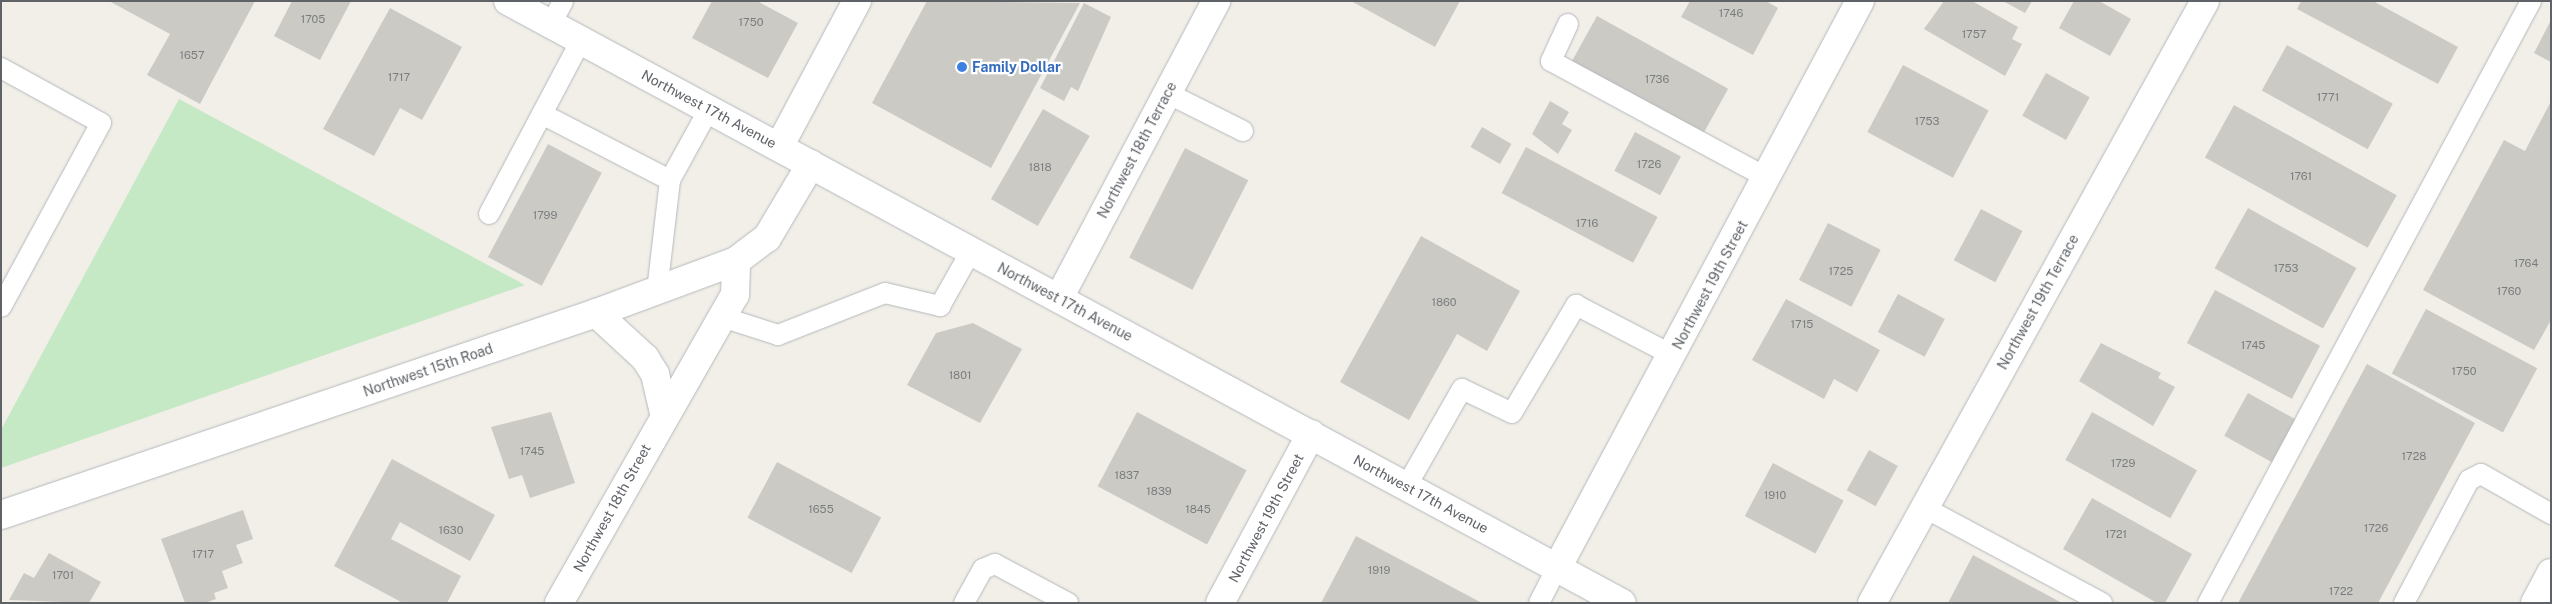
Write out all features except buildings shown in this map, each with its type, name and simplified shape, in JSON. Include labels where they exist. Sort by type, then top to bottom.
[{"type":"street","name":"Northwest 17th Avenue","points":[[508,1],[557,13],[581,40],[1622,603]]},
{"type":"street","name":"Northwest 19th Street","points":[[1557,568],[1672,356],[1860,1]]},
{"type":"street","name":"Northwest 19th Terrace","points":[[1872,603],[2205,1]]},
{"type":"street","points":[[779,147],[853,3]]},
{"type":"street","name":"Northwest 18th Terrace","points":[[1059,298],[1167,93],[1210,3]]},
{"type":"street","name":"Northwest 15th Road","points":[[1,515],[596,313],[736,261],[767,238],[811,164]]},
{"type":"street","name":"Northwest 18th Street","points":[[559,603],[664,413],[683,389],[735,295],[736,261]]},
{"type":"street","points":[[596,313],[645,358],[655,374],[664,413]]},
{"type":"street","name":"Northwest 19th Street","points":[[1220,603],[1311,434]]},
{"type":"street","points":[[2535,603],[2551,573]]},
{"type":"lane","points":[[2208,603],[2531,1]]},
{"type":"lane","points":[[1568,24],[1550,61],[1767,178]]},
{"type":"lane","points":[[489,214],[581,40]]},
{"type":"lane","points":[[1,68],[101,124],[1,307]]},
{"type":"lane","points":[[1167,93],[1243,131]]},
{"type":"lane","points":[[657,291],[670,180],[709,109]]},
{"type":"lane","points":[[542,114],[670,180]]},
{"type":"lane","points":[[722,317],[778,335],[885,293],[940,306],[971,251]]},
{"type":"lane","points":[[1406,486],[1462,389],[1512,413],[1576,305],[1672,356]]},
{"type":"lane","points":[[2404,603],[2469,480],[2481,474],[2551,514]]},
{"type":"lane","points":[[1925,508],[2102,603]]},
{"type":"lane","points":[[964,603],[983,569],[995,564],[1068,603]]},
{"type":"lane","points":[[1539,603],[1557,568]]},
{"type":"green space","points":[[179,99],[525,285],[1,468],[1,430]]},
{"type":"place","name":"Family Dollar","points":[[962,67]]}]
